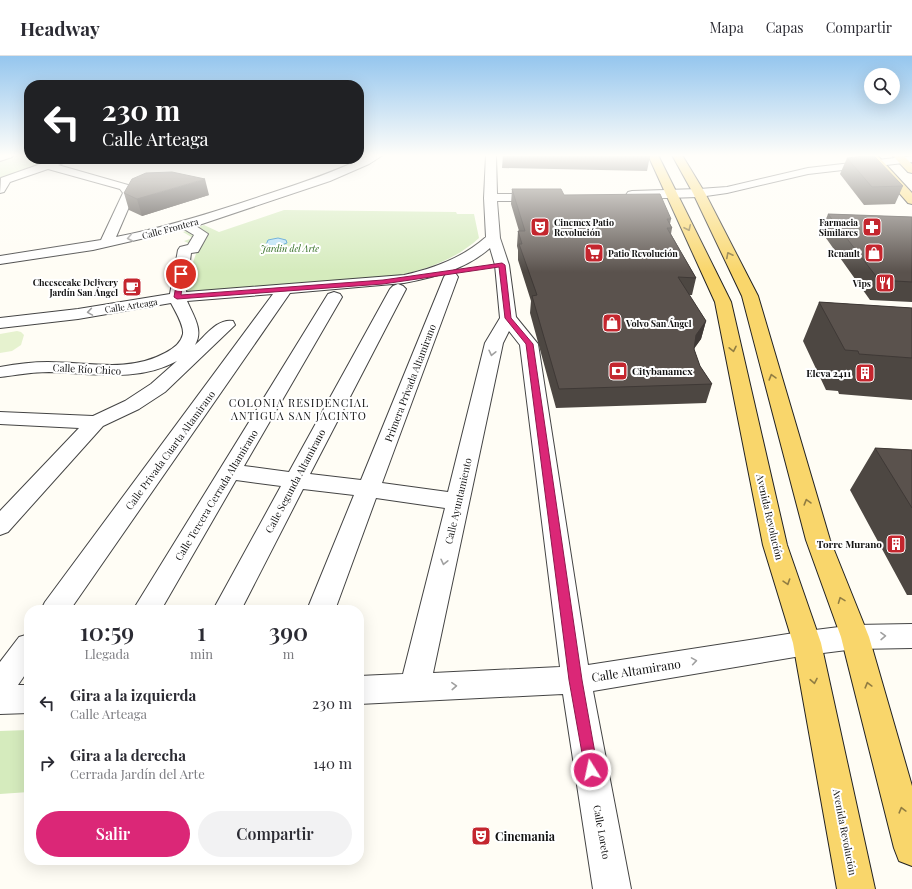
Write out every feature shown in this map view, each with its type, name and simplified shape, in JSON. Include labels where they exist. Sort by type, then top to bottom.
[{"type":"main road","name":"Avenida Revolución","points":[[672,194],[723,302],[775,545],[807,643],[856,889]]},
{"type":"main road","points":[[699,194],[750,296],[818,540],[855,637],[912,848]]},
{"type":"street","points":[[108,243],[129,194]]},
{"type":"street","name":"Calle Frontera","points":[[0,260],[108,243],[186,225],[280,194]]},
{"type":"street","points":[[490,194],[493,238],[490,267],[508,318]]},
{"type":"street","points":[[617,195],[699,194]]},
{"type":"street","points":[[490,198],[554,197]]},
{"type":"street","points":[[177,297],[185,250],[193,249],[202,234],[186,225]]},
{"type":"street","name":"Calle Arteaga","points":[[430,274],[450,267],[472,256],[481,250],[493,238]]},
{"type":"street","name":"Calle Arteaga","points":[[0,323],[78,314],[177,297],[383,282],[430,274],[490,267]]},
{"type":"street","name":"Primera Privada Altamirano","points":[[323,605],[451,277]]},
{"type":"street","name":"Calle Segunda Altamirano","points":[[229,605],[398,289]]},
{"type":"street","name":"Calle Privada Cuarta Altamirano","points":[[59,605],[284,290]]},
{"type":"street","name":"Calle Río Chico","points":[[0,372],[49,367],[121,372],[158,364],[177,354],[184,348],[191,336],[191,330],[177,297]]},
{"type":"street","name":"Calle Tercera Cerrada Altamirano","points":[[150,605],[334,298]]},
{"type":"street","name":"Calle Ayuntamiento","points":[[415,688],[494,343],[508,318]]},
{"type":"street","name":"Calle Loreto","points":[[508,318],[529,344],[576,680],[612,889]]},
{"type":"street","points":[[1,524],[96,422],[132,405],[158,388],[227,325]]},
{"type":"street","points":[[0,418],[96,422]]},
{"type":"street","points":[[229,472],[368,488],[458,502]]},
{"type":"street","name":"Calle Altamirano","points":[[364,690],[576,680],[807,643],[855,637],[912,636]]},
{"type":"street","points":[[0,686],[24,653]]},
{"type":"street","points":[[0,700],[24,699]]},
{"type":"green space","name":"Jardin del Arte","points":[[284,210],[456,212],[457,214],[474,214],[479,238],[469,247],[446,260],[421,270],[382,279],[182,294],[198,248],[184,241],[193,238],[183,232],[204,225],[219,232]]},
{"type":"green space","points":[[17,331],[24,335],[21,345],[12,351],[0,353],[0,334]]},
{"type":"green space","points":[[24,730],[24,792],[0,794],[0,731]]},
{"type":"water","points":[[278,238],[286,240],[287,243],[276,247],[266,245],[268,240]]},
{"type":"building","points":[[126,194],[154,194],[137,199]]},
{"type":"building","points":[[514,194],[660,194],[671,219],[667,219],[672,228],[667,228],[696,278],[678,277],[706,321],[696,335],[694,349],[700,366],[712,384],[559,389],[532,296],[537,295],[519,244],[522,244],[518,231],[525,231]]},
{"type":"building","points":[[828,214],[912,217],[912,282],[879,280]]},
{"type":"building","points":[[819,302],[912,308],[912,358],[859,354],[858,351],[845,350]]},
{"type":"building","points":[[875,448],[912,450],[912,508]]},
{"type":"place","name":"Cinemex Patio Revolución","points":[[540,227]]},
{"type":"place","name":"Farmacia Similares","points":[[872,227]]},
{"type":"place","name":"Patio Revolución","points":[[594,253]]},
{"type":"place","name":"Renault","points":[[874,253]]},
{"type":"place","name":"Vips","points":[[885,283]]},
{"type":"place","name":"Cheesecake Delivery Jardín San Ángel","points":[[132,287]]},
{"type":"place","name":"Volvo San Ángel","points":[[612,323]]},
{"type":"place","name":"Citybanamex","points":[[618,371]]},
{"type":"place","name":"Eleva 2411","points":[[865,373]]},
{"type":"place","name":"Torre Murano","points":[[896,544]]},
{"type":"place","name":"Cinemania","points":[[481,836]]},
{"type":"district","name":"COLONIA RESIDENCIAL ANTIGUA SAN JACINTO","points":[[299,408]]},
{"type":"route","points":[[181,274],[177,297],[383,282],[430,274],[502,265],[508,318],[529,344],[576,680],[591,770]]}]
